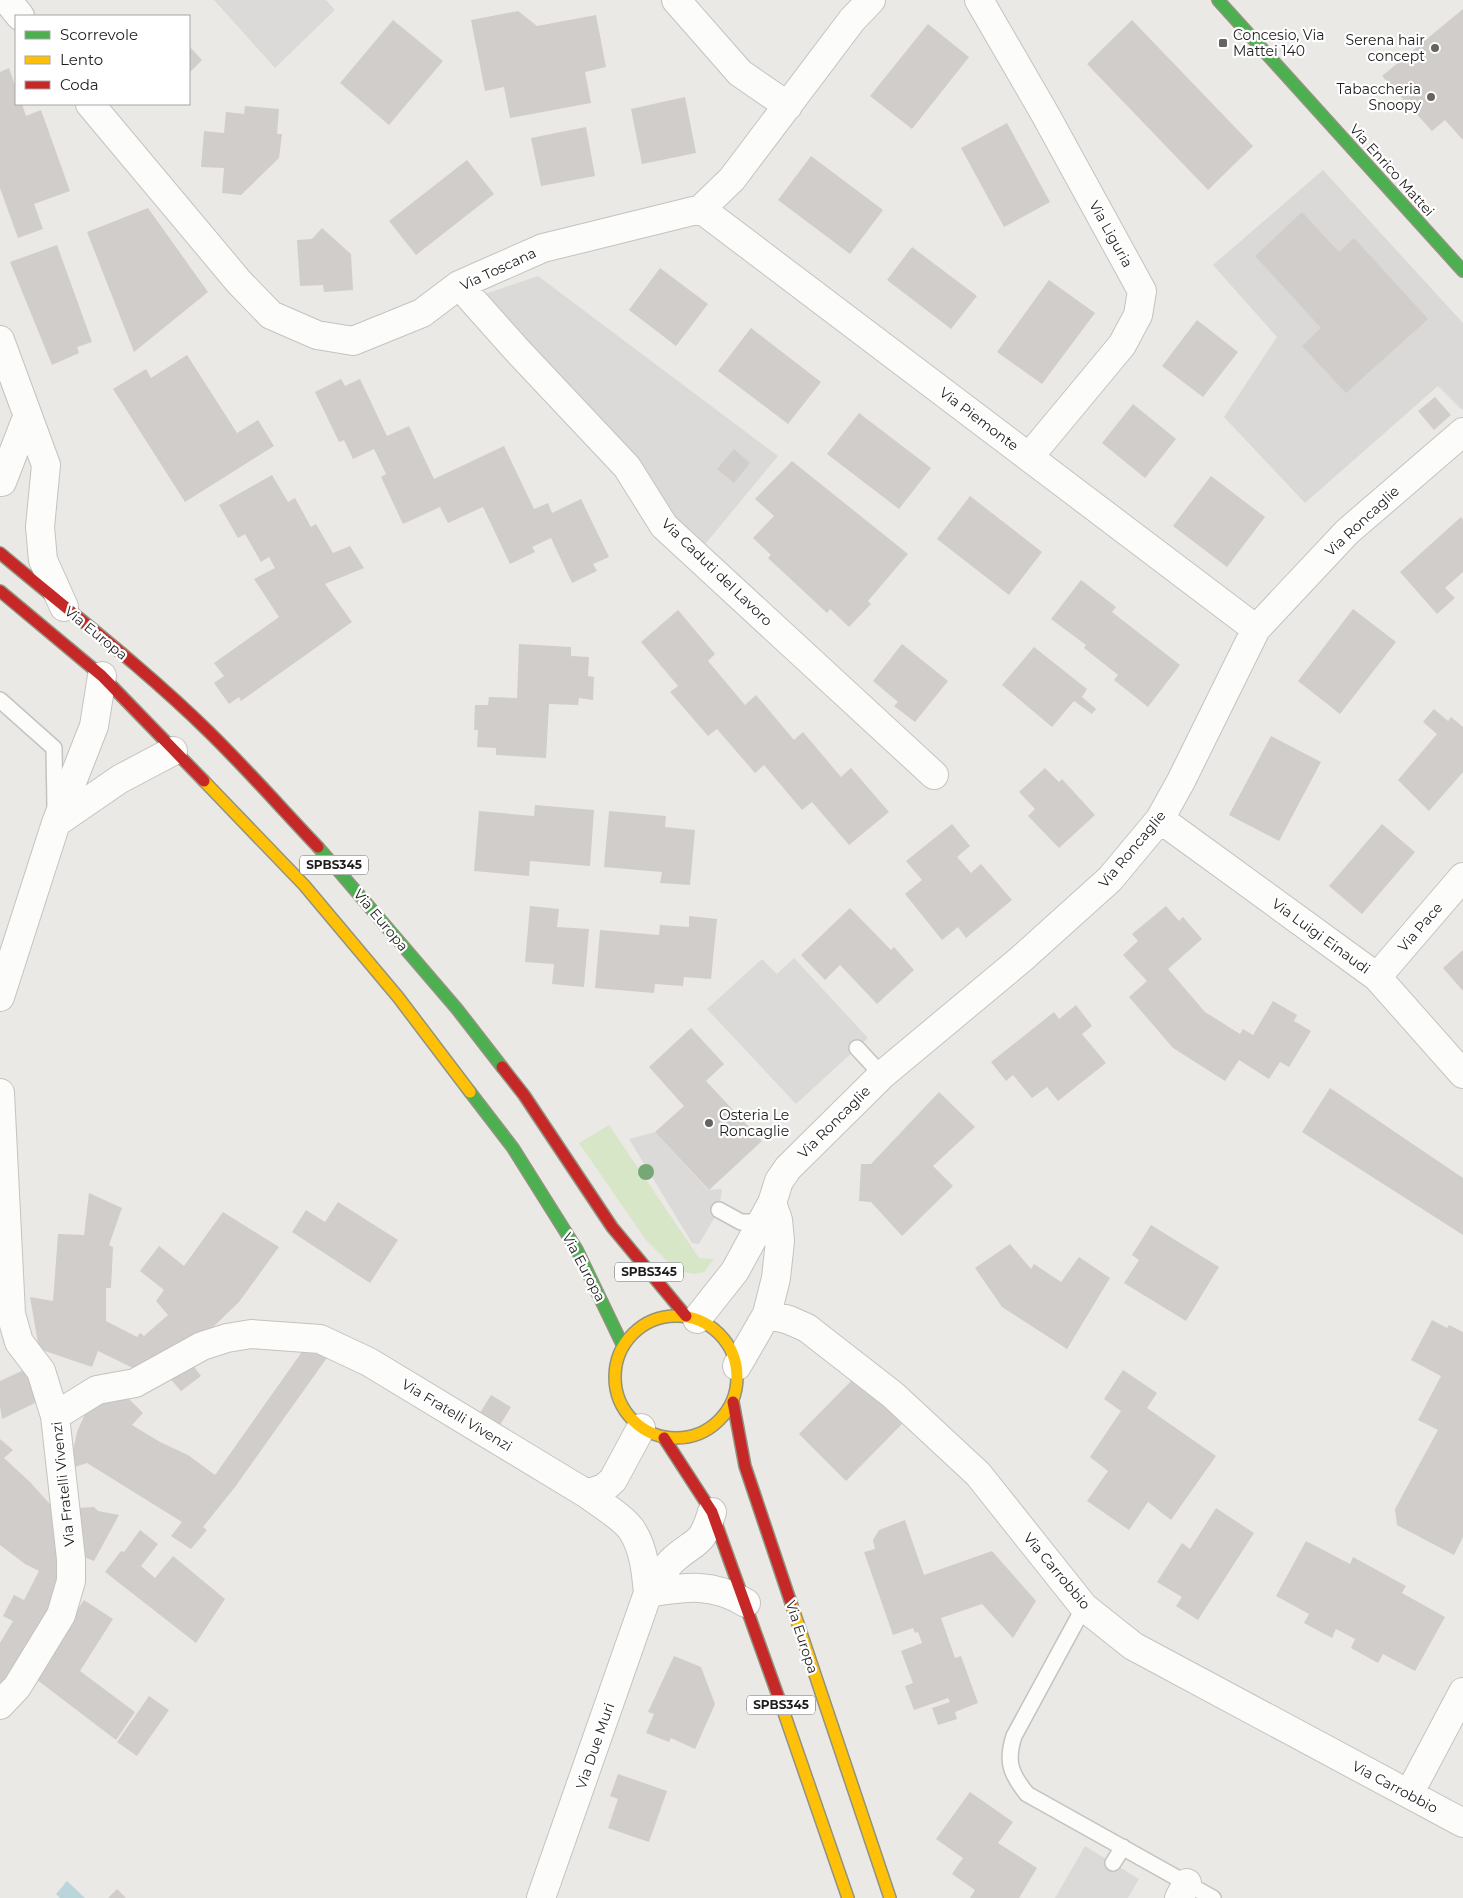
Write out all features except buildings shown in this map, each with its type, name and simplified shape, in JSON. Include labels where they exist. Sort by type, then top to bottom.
[{"type":"main road","name":"Via Enrico Mattei","points":[[1218,0],[1463,271]]},
{"type":"main road","name":"Via Europa","points":[[0,552],[64,607],[108,641],[208,731],[335,865],[457,1009],[524,1095],[612,1227],[691,1318],[715,1330],[730,1346],[737,1366],[738,1378],[733,1402],[725,1416],[712,1427],[698,1435],[681,1439],[653,1433]]},
{"type":"main road","name":"Via Europa","points":[[0,591],[102,676],[304,885],[398,997],[513,1148],[576,1250],[624,1346]]},
{"type":"main road","name":"SPBS345","points":[[691,1318],[671,1316],[657,1319],[644,1325],[632,1334],[617,1360],[616,1390],[621,1404],[630,1418],[653,1433],[712,1512],[746,1603],[848,1898]]},
{"type":"main road","name":"Via Europa","points":[[733,1402],[745,1466],[890,1898]]},
{"type":"street","points":[[7,0],[19,15]]},
{"type":"street","points":[[676,0],[740,73],[788,106]]},
{"type":"street","name":"Via Toscana","points":[[91,105],[239,282],[270,315],[317,335],[352,341],[422,312],[459,285],[543,248],[700,209],[732,179],[852,20],[871,0]]},
{"type":"street","name":"Via Liguria","points":[[979,0],[1045,114],[1142,291],[1138,315],[1122,345],[1029,457]]},
{"type":"street","name":"Via Piemonte","points":[[700,209],[1256,629]]},
{"type":"street","name":"Via Caduti del Lavoro","points":[[459,285],[521,344],[632,462],[664,526],[934,775]]},
{"type":"street","points":[[0,340],[46,465],[40,527],[43,560],[64,607]]},
{"type":"street","points":[[0,482],[2,482],[27,417]]},
{"type":"street","name":"Via Roncaglie","points":[[691,1318],[735,1271],[766,1213],[779,1181],[788,1168],[882,1075],[1020,960],[1110,879],[1160,819],[1181,781],[1256,629],[1347,532],[1463,432]]},
{"type":"street","points":[[1,989],[56,824],[94,726],[102,676]]},
{"type":"street","points":[[56,824],[120,779],[173,751]]},
{"type":"street","name":"Via Luigi Einaudi","points":[[1160,819],[1377,977],[1463,1074]]},
{"type":"street","name":"Via Pace","points":[[1377,977],[1463,877]]},
{"type":"street","points":[[0,1093],[11,1314],[19,1342],[41,1371],[54,1416]]},
{"type":"street","points":[[737,1366],[766,1314],[776,1278],[780,1242],[778,1220],[766,1213]]},
{"type":"street","name":"Via Carrobbio","points":[[766,1314],[789,1320],[807,1328],[893,1395],[978,1474],[1084,1607],[1133,1646],[1463,1823]]},
{"type":"street","name":"Via Fratelli Vivenzi","points":[[0,1705],[17,1687],[61,1615],[71,1581],[71,1559],[54,1416],[96,1390],[136,1383],[202,1346],[227,1338],[251,1334],[320,1339],[369,1362],[587,1494],[632,1530]]},
{"type":"street","points":[[587,1494],[604,1488],[613,1480],[653,1433]]},
{"type":"street","name":"Via Fratelli Vivenzi","points":[[613,1480],[620,1503],[632,1522],[632,1530],[646,1568],[648,1593]]},
{"type":"street","name":"Via Due Muri","points":[[541,1898],[648,1593],[674,1559],[698,1543],[707,1531],[712,1512]]},
{"type":"street","points":[[648,1593],[686,1587],[712,1588],[731,1594],[746,1603]]},
{"type":"street","points":[[1409,1794],[1463,1692]]},
{"type":"lane","points":[[0,700],[54,748],[56,824]]},
{"type":"lane","points":[[857,1048],[882,1075]]},
{"type":"lane","points":[[719,1210],[741,1222],[766,1213]]},
{"type":"lane","points":[[1084,1607],[1014,1736],[1009,1751],[1010,1767],[1016,1781],[1027,1794],[1122,1847],[1183,1891],[1214,1898]]},
{"type":"lane","points":[[1113,1863],[1122,1847]]},
{"type":"shaded area","points":[[214,0],[326,0],[335,10],[275,68]]},
{"type":"shaded area","points":[[1323,170],[1463,323],[1463,409],[1438,386],[1305,503],[1224,417],[1277,337],[1213,265]]},
{"type":"shaded area","points":[[538,276],[778,456],[702,548],[669,511],[636,458],[485,294]]},
{"type":"shaded area","points":[[794,958],[868,1038],[796,1104],[707,1009],[762,959],[777,974]]},
{"type":"shaded area","points":[[655,1132],[708,1190],[722,1189],[719,1210],[699,1244],[692,1243],[629,1139]]},
{"type":"shaded area","points":[[1085,1846],[1139,1879],[1128,1898],[1055,1898]]},
{"type":"green space","points":[[609,1125],[699,1258],[714,1259],[704,1272],[694,1274],[676,1270],[646,1240],[579,1143]]},
{"type":"water","points":[[67,1881],[85,1898],[60,1898],[56,1894]]},
{"type":"traffic: fast","points":[[1218,0],[1463,271]]},
{"type":"traffic: fast","points":[[318,847],[457,1009],[502,1067]]},
{"type":"traffic: fast","points":[[470,1092],[513,1148],[577,1250],[623,1346]]},
{"type":"traffic: slow","points":[[204,781],[304,885],[398,997],[470,1092]]},
{"type":"traffic: slow","points":[[676,1316],[699,1320],[719,1334],[733,1354],[737,1377],[733,1400],[719,1420],[699,1434],[676,1438],[653,1434],[633,1420],[619,1400],[615,1377],[619,1354],[633,1334],[653,1320],[676,1316]]},
{"type":"traffic: slow","points":[[791,1603],[890,1898]]},
{"type":"traffic: slow","points":[[782,1707],[848,1898]]},
{"type":"traffic: jam","points":[[0,553],[132,662],[183,707],[236,759],[318,847]]},
{"type":"traffic: jam","points":[[0,591],[102,676],[204,781]]},
{"type":"traffic: jam","points":[[502,1067],[524,1095],[612,1227],[686,1316]]},
{"type":"traffic: jam","points":[[733,1402],[745,1466],[791,1603]]},
{"type":"traffic: jam","points":[[664,1438],[712,1512],[782,1707]]},
{"type":"place","name":"Concesio, Via Mattei 140","points":[[1223,43]]},
{"type":"place","name":"Serena hair concept","points":[[1435,48]]},
{"type":"place","name":"Tabaccheria Snoopy","points":[[1431,97]]},
{"type":"place","name":"Osteria Le Roncaglie","points":[[709,1123]]}]
